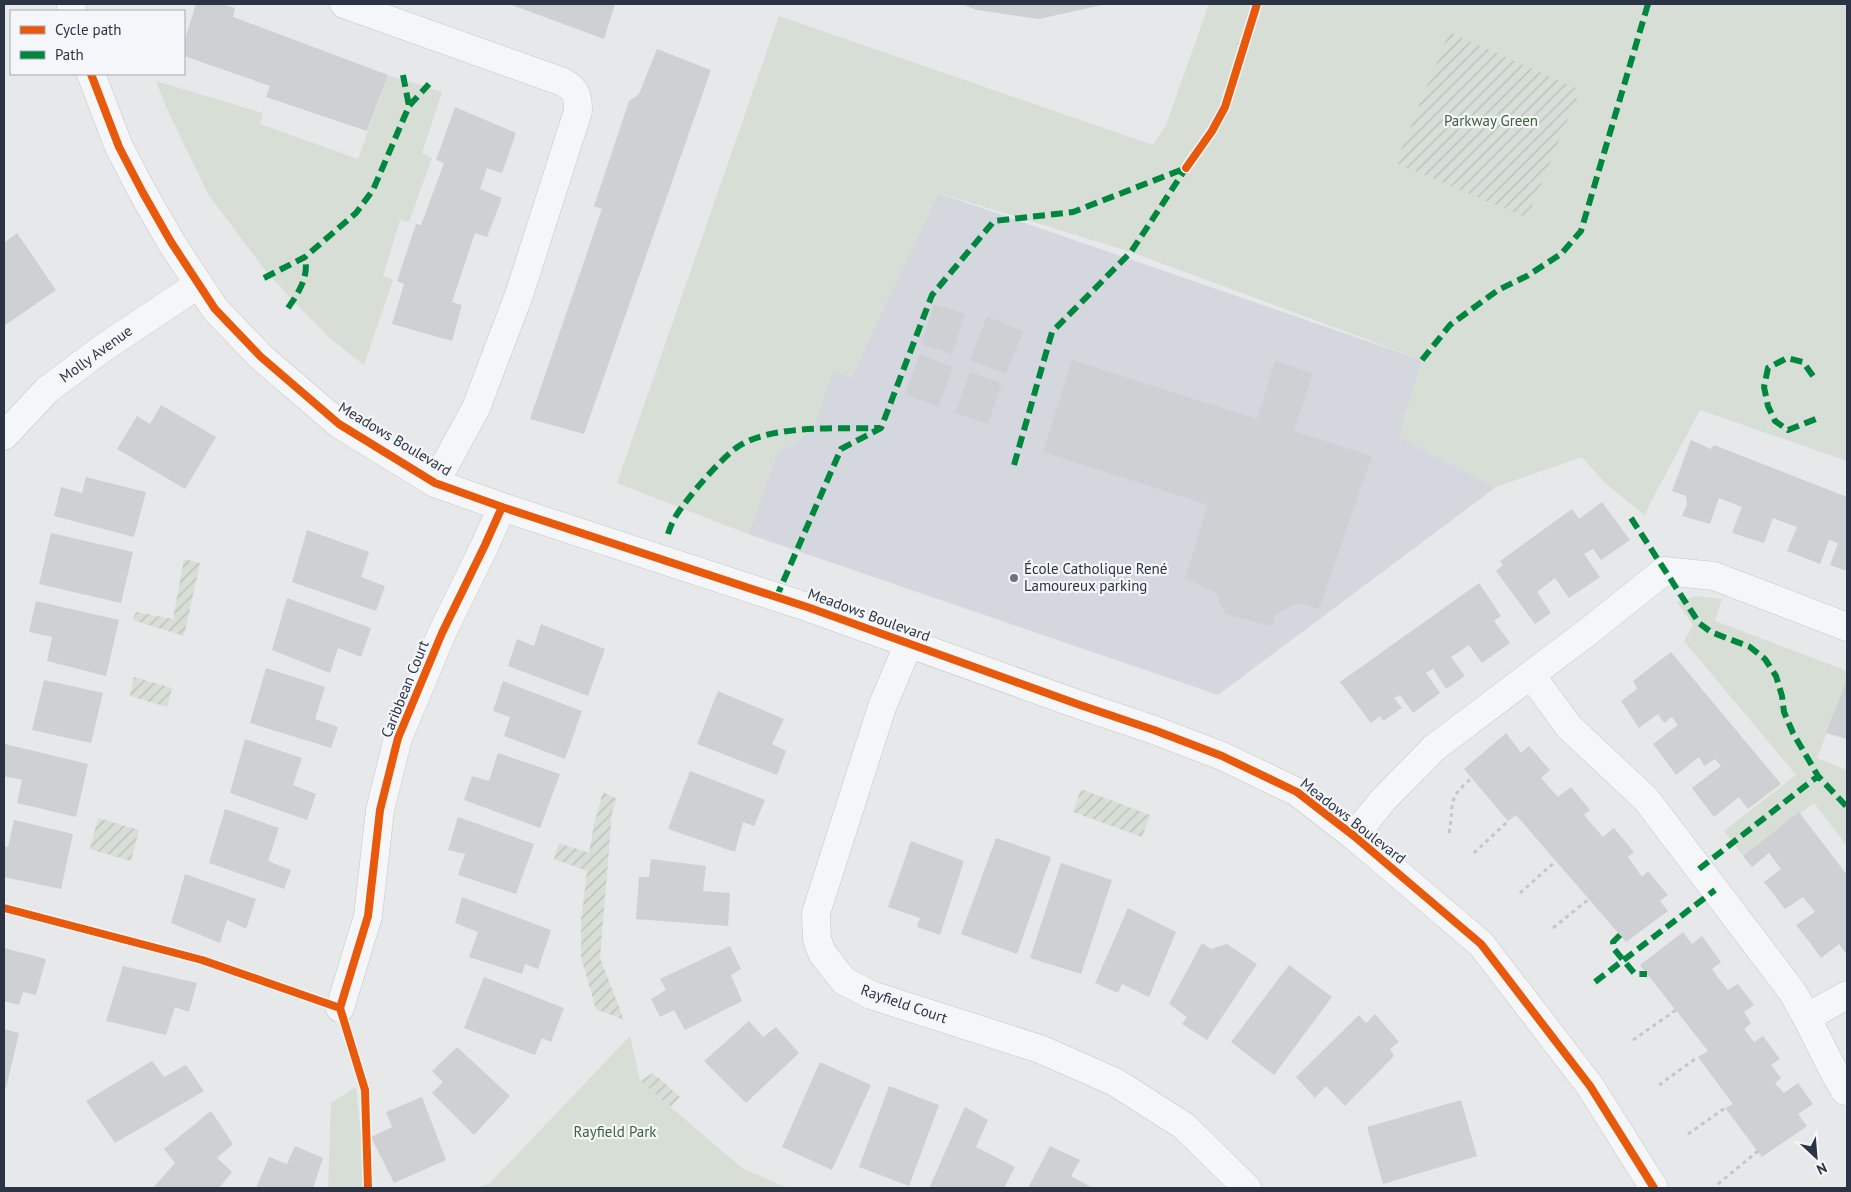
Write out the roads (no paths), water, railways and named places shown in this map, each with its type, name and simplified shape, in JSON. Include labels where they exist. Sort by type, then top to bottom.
[{"type":"street","points":[[344,4],[563,82],[573,88],[578,98],[578,111],[520,292],[476,408],[436,483]]},
{"type":"street","name":"Meadows Boulevard","points":[[91,75],[119,147],[143,194],[215,309],[260,357],[339,424],[436,483],[502,508],[909,642],[941,656],[1154,730],[1222,756],[1297,792],[1354,836],[1481,944],[1590,1086],[1654,1188]]},
{"type":"street","name":"Molly Avenue","points":[[4,436],[47,390],[103,348],[198,284]]},
{"type":"street","name":"Caribbean Court","points":[[340,1008],[368,916],[380,810],[398,738],[442,633],[486,546],[502,508]]},
{"type":"street","points":[[1354,836],[1383,800],[1434,748],[1664,572],[1714,576],[1847,627]]},
{"type":"street","name":"Rayfield Court","points":[[909,642],[882,707],[816,913],[817,939],[822,953],[844,981],[871,994],[1040,1049],[1115,1082],[1184,1126],[1247,1188]]},
{"type":"street","points":[[1531,675],[1569,727],[1646,799],[1791,990],[1807,1017],[1827,1061],[1845,1091]]},
{"type":"street","points":[[1807,1017],[1847,995]]},
{"type":"place","name":"École Catholique René Lamoureux parking","points":[[1014,578]]},
{"type":"park label","name":"Parkway Green","points":[[1491,121]]},
{"type":"park label","name":"Rayfield Park","points":[[615,1132]]}]
